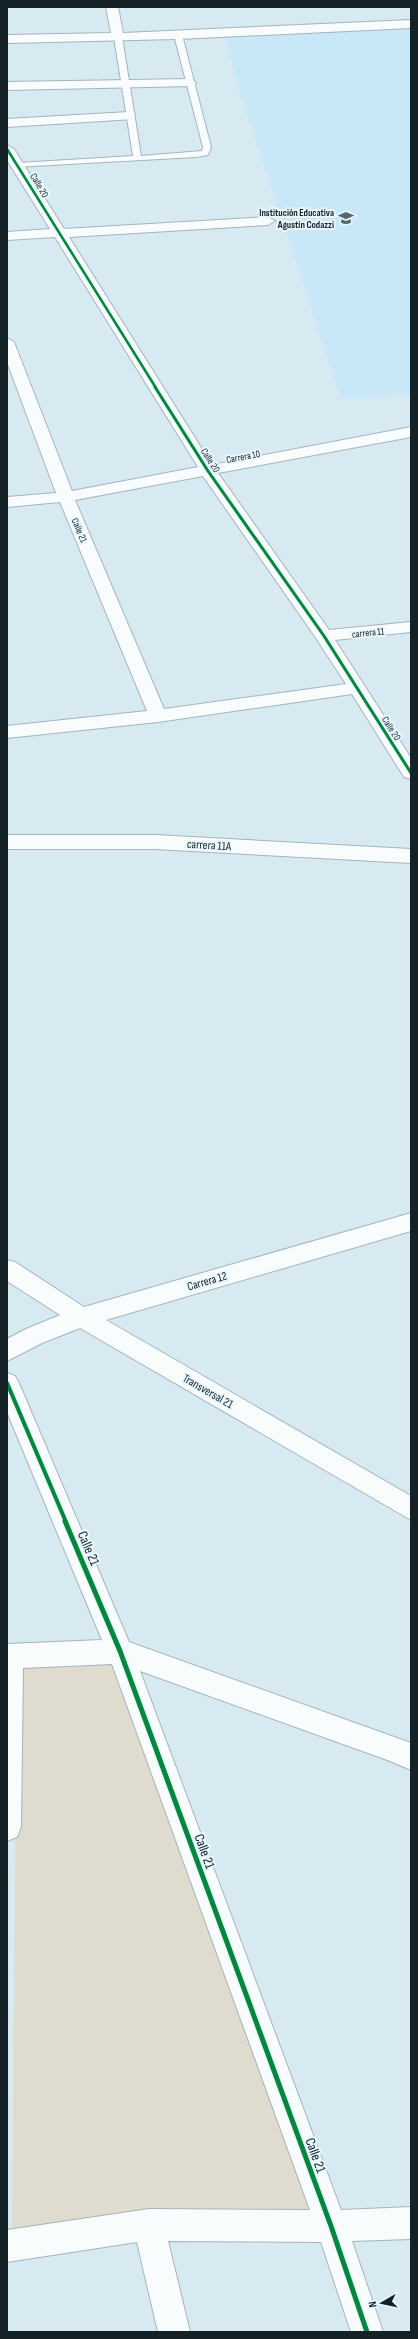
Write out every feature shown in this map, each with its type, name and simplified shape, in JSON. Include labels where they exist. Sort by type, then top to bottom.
[{"type":"street","points":[[112,7],[118,37]]},
{"type":"street","points":[[7,39],[178,35],[411,24]]},
{"type":"street","points":[[7,86],[190,83]]},
{"type":"street","points":[[7,123],[129,116]]},
{"type":"street","name":"Calle 20","points":[[11,156],[208,471],[324,636],[411,773]]},
{"type":"street","points":[[7,236],[268,221]]},
{"type":"street","name":"Calle 21","points":[[7,342],[14,386],[66,497],[158,716]]},
{"type":"street","name":"Carrera 10","points":[[7,502],[66,497],[411,432]]},
{"type":"street","name":"carrera 11","points":[[324,636],[411,627]]},
{"type":"street","points":[[7,732],[158,716],[357,688]]},
{"type":"street","name":"carrera 11A","points":[[7,842],[155,842],[411,856]]},
{"type":"street","name":"Carrera 12","points":[[7,1351],[34,1336],[81,1317],[411,1222]]},
{"type":"street","name":"Transversal 21","points":[[7,1269],[81,1317],[411,1509]]},
{"type":"street","name":"Calle 21","points":[[7,1383],[120,1651],[331,2226],[367,2332]]},
{"type":"street","points":[[7,1827],[9,1656],[120,1651],[397,1750],[411,1757]]},
{"type":"street","points":[[7,2246],[149,2225],[331,2226],[411,2223]]},
{"type":"street","points":[[149,2225],[174,2332]]},
{"type":"lane","points":[[11,156],[137,158],[205,153],[207,147],[178,35]]},
{"type":"lane","points":[[118,37],[126,85],[129,116],[137,158]]},
{"type":"shaded area","name":"Institución Educativa Agustín Codazzi","points":[[411,26],[411,395],[341,399],[239,90],[225,37]]},
{"type":"shaded area","points":[[114,1657],[319,2217],[12,2232],[17,1661]]},
{"type":"cycle path","points":[[7,149],[208,471],[324,636],[411,773]]},
{"type":"cycle path","points":[[7,1383],[120,1651],[331,2226],[367,2332]]},
{"type":"place","name":"Institución Educativa Agustín Codazzi","points":[[346,218]]}]
